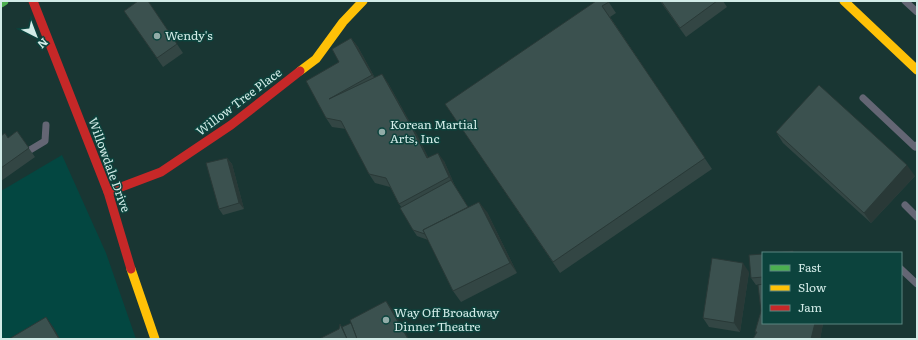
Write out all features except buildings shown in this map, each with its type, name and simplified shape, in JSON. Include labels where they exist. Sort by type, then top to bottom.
[{"type":"street","name":"Willowdale Drive","points":[[33,1],[108,192],[130,265],[155,339]]},
{"type":"street","name":"Willow Tree Place","points":[[108,192],[161,172],[231,125],[316,59],[343,22],[363,1]]},
{"type":"street","points":[[844,1],[917,70]]},
{"type":"lane","points":[[905,1],[917,12]]},
{"type":"lane","points":[[863,98],[916,147]]},
{"type":"lane","points":[[30,150],[45,141],[46,125]]},
{"type":"lane","points":[[905,205],[917,217]]},
{"type":"lane","points":[[902,270],[917,284]]},
{"type":"shaded area","points":[[62,155],[106,253],[136,339],[1,339],[1,191]]},
{"type":"traffic: slow","points":[[300,71],[316,59],[343,22],[363,1]]},
{"type":"traffic: slow","points":[[844,1],[917,70]]},
{"type":"traffic: slow","points":[[131,269],[155,339]]},
{"type":"traffic: jam","points":[[33,1],[108,192],[131,269]]},
{"type":"traffic: jam","points":[[108,192],[161,172],[231,125],[300,71]]},
{"type":"place","name":"Wendy's","points":[[157,36]]},
{"type":"place","name":"Korean Martial Arts, Inc","points":[[382,132]]},
{"type":"place","name":"Way Off Broadway Dinner Theatre","points":[[386,320]]}]
